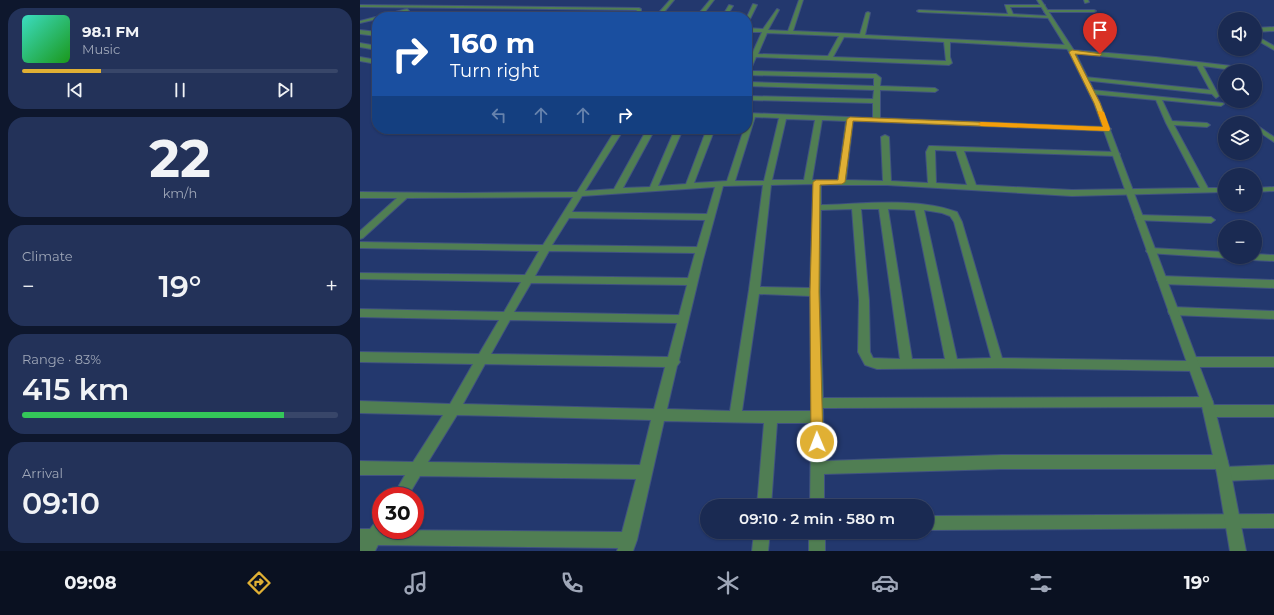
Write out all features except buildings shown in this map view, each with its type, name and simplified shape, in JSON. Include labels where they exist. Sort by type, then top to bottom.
[{"type":"street","points":[[369,6],[382,0]]},
{"type":"street","points":[[661,12],[672,0]]},
{"type":"street","points":[[702,12],[712,0]]},
{"type":"street","points":[[790,32],[801,0]]},
{"type":"street","points":[[398,12],[440,1]]},
{"type":"street","points":[[377,3],[406,2]]},
{"type":"street","points":[[752,12],[755,5]]},
{"type":"street","points":[[360,6],[639,9],[640,10],[638,12]]},
{"type":"street","points":[[727,12],[731,6]]},
{"type":"street","points":[[1012,16],[1007,6],[1094,12]]},
{"type":"street","points":[[919,11],[1012,16],[1044,8]]},
{"type":"street","points":[[1044,8],[1070,49],[1092,92],[1193,364],[1208,407],[1223,468],[1238,551]]},
{"type":"street","points":[[752,61],[765,31],[777,10]]},
{"type":"street","points":[[862,36],[868,13]]},
{"type":"street","points":[[360,22],[372,19]]},
{"type":"street","points":[[1262,30],[1274,29]]},
{"type":"street","points":[[752,30],[947,40],[1070,49],[1218,66]]},
{"type":"street","points":[[360,32],[372,33]]},
{"type":"street","points":[[829,59],[843,34]]},
{"type":"street","points":[[754,56],[949,63],[947,57],[947,40]]},
{"type":"street","points":[[1262,41],[1274,48]]},
{"type":"street","points":[[360,45],[372,47]]},
{"type":"street","points":[[360,59],[372,61]]},
{"type":"street","points":[[1092,92],[1221,104],[1198,64]]},
{"type":"street","points":[[752,73],[874,75],[878,78],[876,101],[877,120]]},
{"type":"street","points":[[752,79],[756,73]]},
{"type":"street","points":[[1085,78],[1213,92]]},
{"type":"street","points":[[752,84],[934,90]]},
{"type":"street","points":[[752,97],[876,101]]},
{"type":"street","points":[[1158,98],[1169,123],[1206,191]]},
{"type":"street","points":[[752,115],[1107,129]]},
{"type":"street","points":[[735,417],[754,290],[767,183],[783,117]]},
{"type":"street","points":[[817,499],[815,292],[817,208],[812,182],[819,118]]},
{"type":"street","points":[[842,182],[850,119]]},
{"type":"street","points":[[1169,123],[1207,125]]},
{"type":"street","points":[[1262,131],[1274,140]]},
{"type":"street","points":[[406,487],[454,408],[546,247],[617,134]]},
{"type":"street","points":[[617,191],[648,134]]},
{"type":"street","points":[[652,188],[677,134]]},
{"type":"street","points":[[689,186],[709,134]]},
{"type":"street","points":[[424,536],[627,545],[659,415],[674,362],[692,282],[711,217],[725,184],[742,134]]},
{"type":"street","points":[[885,137],[887,183]]},
{"type":"street","points":[[932,186],[930,149],[937,147],[1116,154]]},
{"type":"street","points":[[959,149],[972,188]]},
{"type":"street","points":[[360,195],[580,194],[725,184],[812,182],[887,183],[1072,193],[1218,190]]},
{"type":"street","points":[[1262,190],[1274,189]]},
{"type":"street","points":[[360,236],[405,195]]},
{"type":"street","points":[[817,208],[856,206],[919,208],[942,210],[950,212],[956,217],[998,363]]},
{"type":"street","points":[[856,206],[864,300],[865,357],[869,362],[877,364],[1193,364],[1274,362]]},
{"type":"street","points":[[883,206],[907,364]]},
{"type":"street","points":[[919,208],[952,363]]},
{"type":"street","points":[[566,215],[711,217]]},
{"type":"street","points":[[1139,218],[1211,220]]},
{"type":"street","points":[[360,245],[701,250]]},
{"type":"street","points":[[1151,251],[1218,255]]},
{"type":"street","points":[[1262,257],[1274,258]]},
{"type":"street","points":[[360,276],[692,282]]},
{"type":"street","points":[[1162,280],[1274,284]]},
{"type":"street","points":[[754,290],[815,292]]},
{"type":"street","points":[[1173,311],[1274,315]]},
{"type":"street","points":[[360,313],[506,317],[684,319]]},
{"type":"street","points":[[360,357],[674,362]]},
{"type":"street","points":[[817,403],[1208,407],[1274,411]]},
{"type":"street","points":[[360,407],[454,408],[735,417],[817,417]]},
{"type":"street","points":[[765,499],[771,417]]},
{"type":"street","points":[[818,468],[1001,462],[1223,468],[1274,472]]},
{"type":"street","points":[[360,468],[645,472]]},
{"type":"street","points":[[934,523],[1274,521]]},
{"type":"street","points":[[366,551],[372,534]]},
{"type":"street","points":[[760,551],[761,539]]},
{"type":"street","points":[[817,539],[817,551]]},
{"type":"slow traffic","points":[[981,124],[1107,129],[1101,112]]},
{"type":"route","points":[[817,442],[815,292],[817,208],[816,182],[842,182],[850,119],[1107,129],[1097,103],[1072,52],[1100,54]]}]
